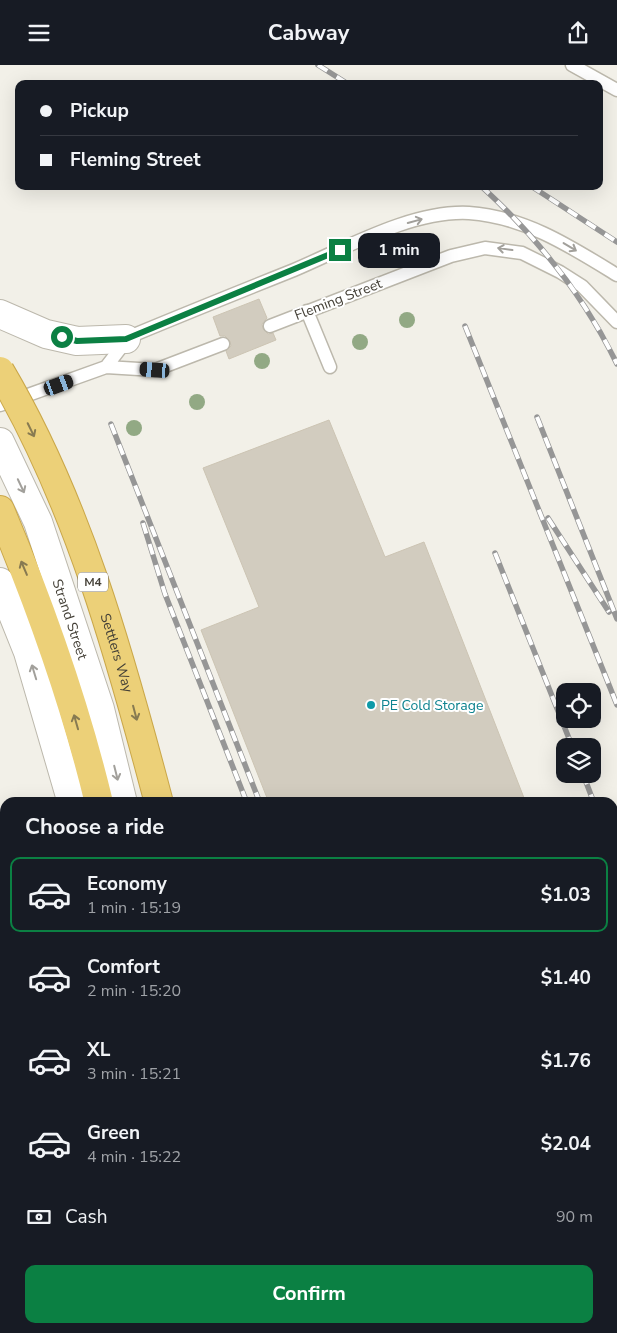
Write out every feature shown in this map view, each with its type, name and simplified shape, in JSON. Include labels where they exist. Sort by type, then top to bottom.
[{"type":"highway","name":"Settlers Way","points":[[0,371],[49,468],[82,550],[124,668],[157,797]]},
{"type":"highway","points":[[0,511],[28,577],[64,680],[97,797]]},
{"type":"street","points":[[0,314],[46,334],[77,341],[126,339]]},
{"type":"street","name":"Strand Street","points":[[0,442],[38,522],[100,709],[122,797]]},
{"type":"street","points":[[0,582],[28,652],[70,797]]},
{"type":"lane","points":[[572,65],[599,80]]},
{"type":"lane","points":[[603,82],[617,90]]},
{"type":"lane","points":[[106,367],[126,339],[388,230],[452,213],[494,217],[536,229],[565,243],[617,275]]},
{"type":"lane","name":"Fleming Street","points":[[270,326],[451,255],[475,249],[490,248],[522,253],[560,271],[582,286],[617,322]]},
{"type":"lane","points":[[307,311],[330,367]]},
{"type":"lane","points":[[0,405],[106,367],[155,370],[223,344]]},
{"type":"building","points":[[259,299],[267,318],[262,324],[263,329],[268,334],[273,333],[276,340],[229,359],[226,351],[231,346],[230,341],[225,336],[220,336],[213,317]]},
{"type":"building","points":[[329,420],[385,557],[424,542],[524,797],[267,797],[201,630],[259,607],[203,468]]},
{"type":"railway","points":[[318,65],[342,80]]},
{"type":"railway","points":[[485,190],[521,226],[558,269],[590,315],[617,364]]},
{"type":"railway","points":[[537,190],[617,242]]},
{"type":"railway","points":[[465,326],[617,705]]},
{"type":"railway","points":[[537,417],[617,619]]},
{"type":"railway","points":[[111,424],[258,797]]},
{"type":"railway","points":[[548,518],[609,612]]},
{"type":"railway","points":[[143,523],[165,594],[245,797]]},
{"type":"railway","points":[[495,553],[569,738]]},
{"type":"railway","points":[[586,783],[592,797]]},
{"type":"place","name":"PE Cold Storage","points":[[371,705]]},
{"type":"route","points":[[62,337],[77,341],[126,339],[340,250]]}]
